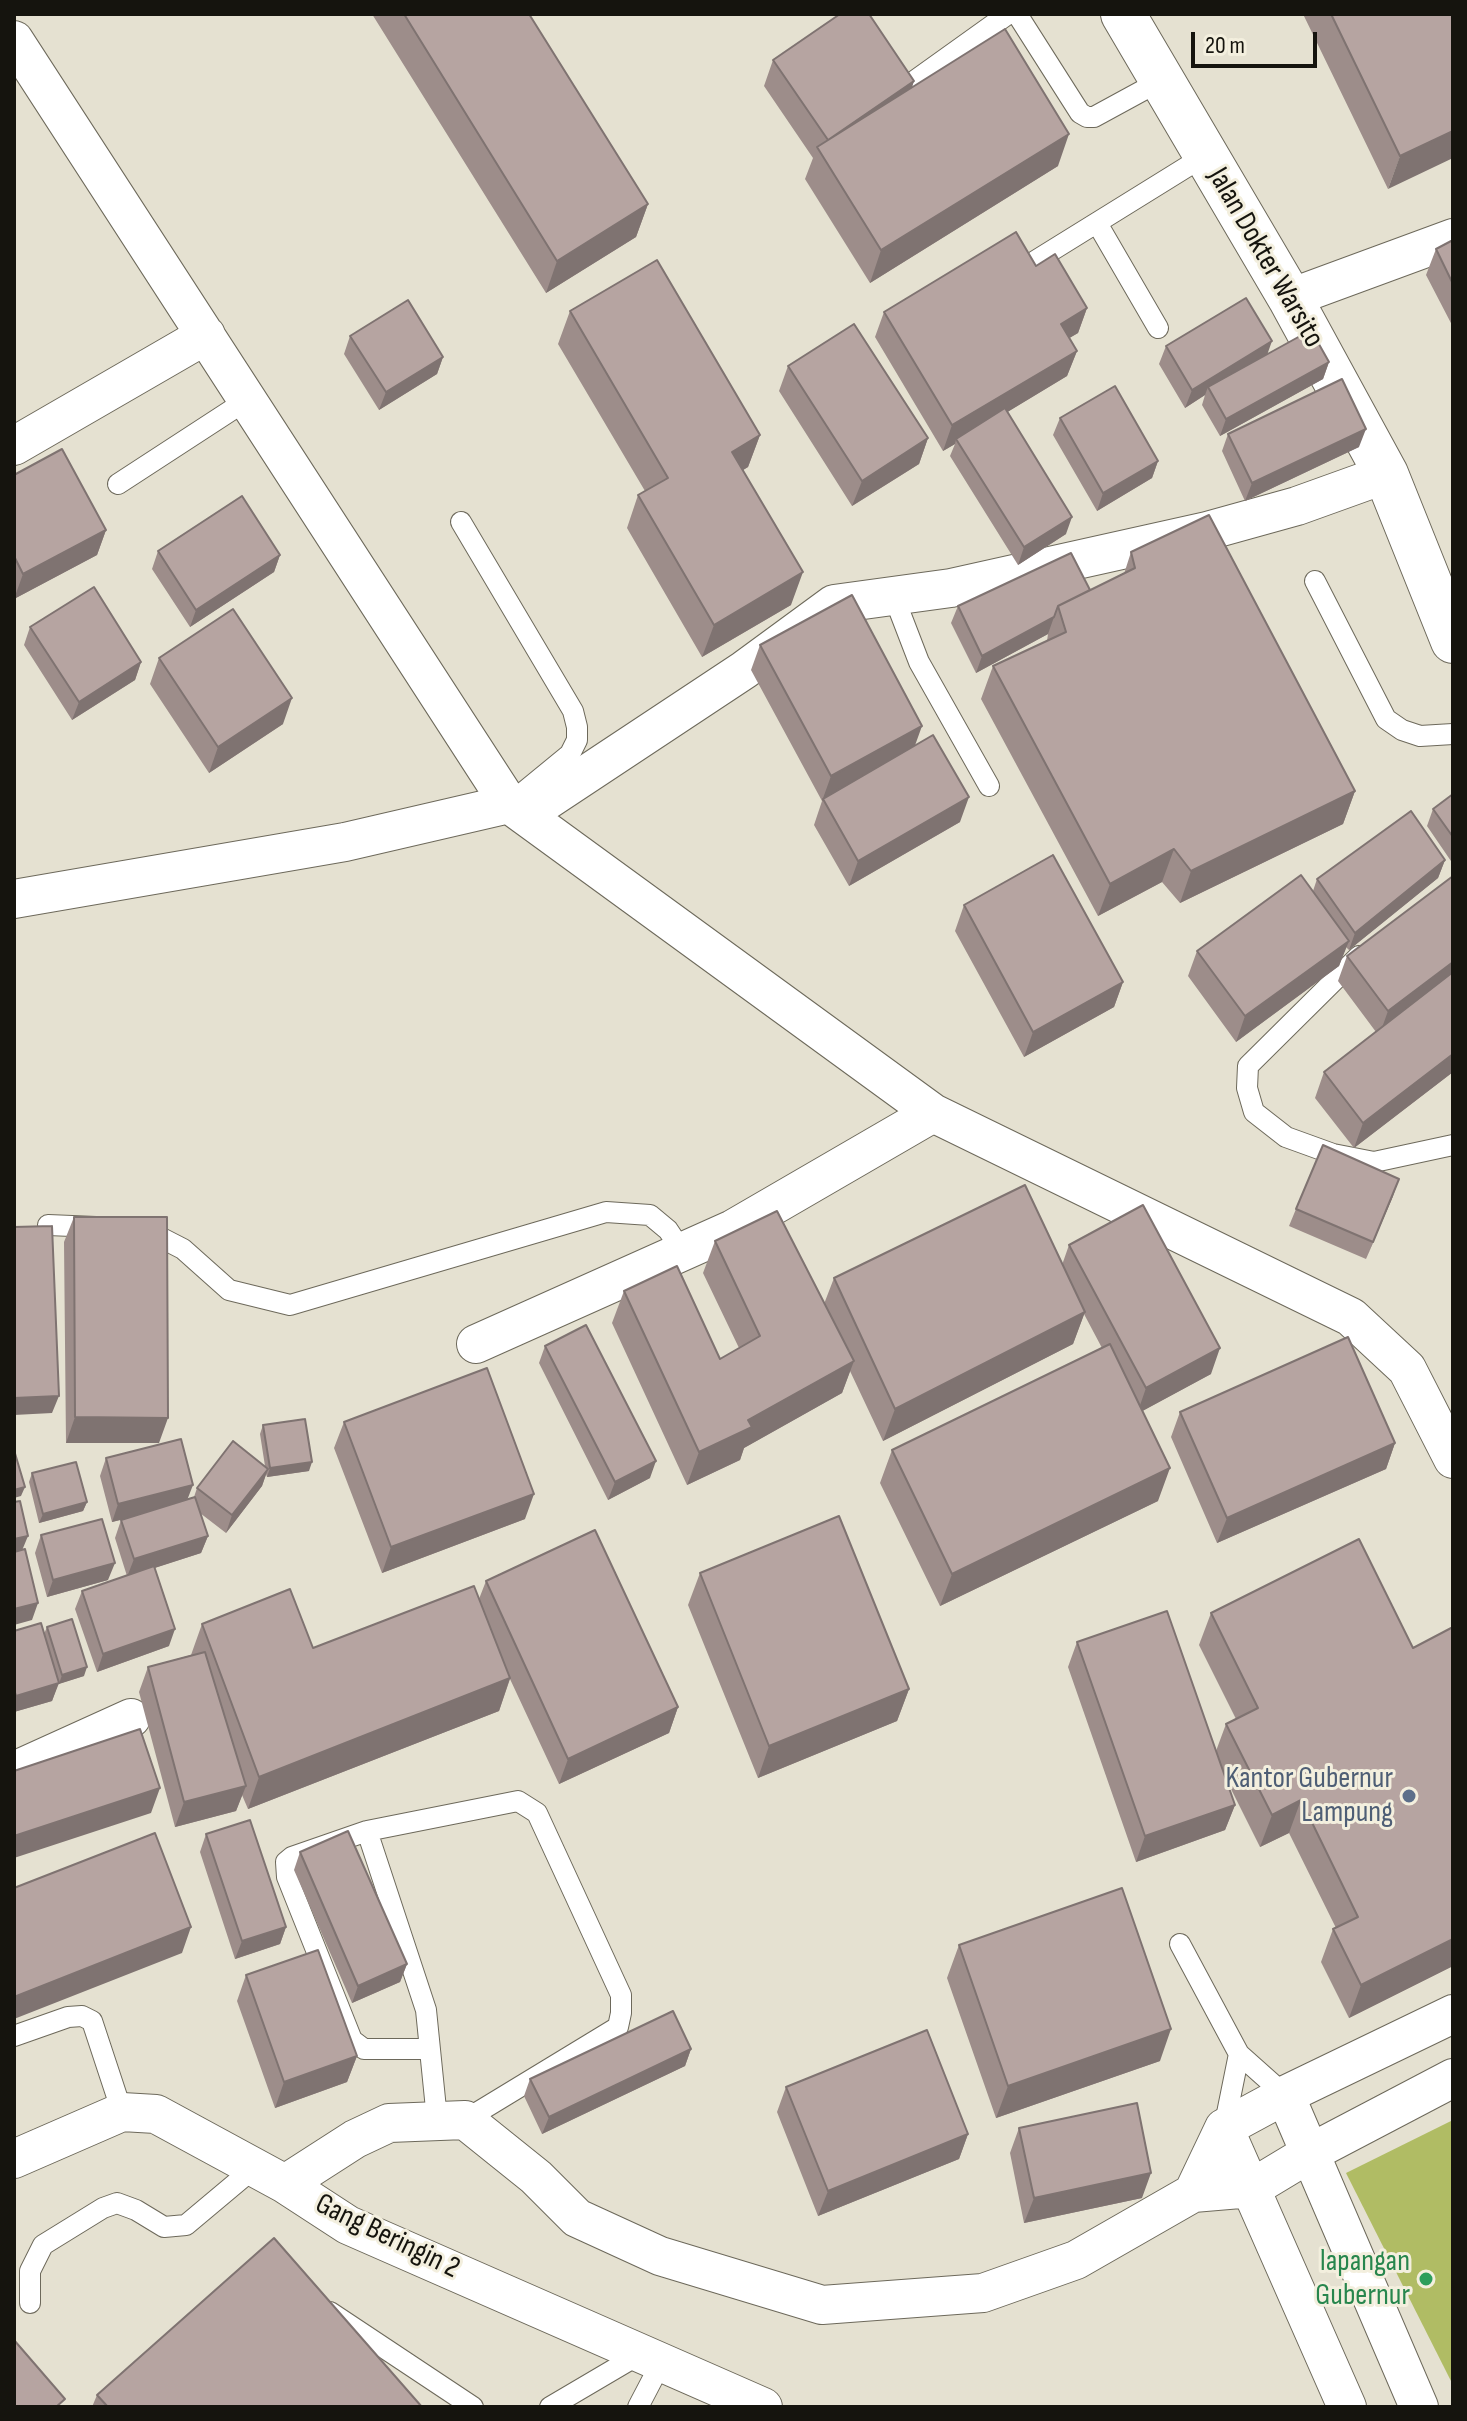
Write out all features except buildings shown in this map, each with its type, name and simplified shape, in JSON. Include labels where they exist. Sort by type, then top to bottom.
[{"type":"street","name":"Jalan Dokter Warsito","points":[[1123,14],[1290,298],[1386,474],[1452,638]]},
{"type":"street","points":[[14,40],[517,809],[933,1113],[1351,1317],[1407,1369],[1453,1459]]},
{"type":"street","points":[[1290,298],[1453,238]]},
{"type":"street","points":[[14,446],[206,335]]},
{"type":"street","points":[[14,899],[517,809],[744,670],[785,628],[834,604],[894,597],[1207,531],[1297,506],[1386,474]]},
{"type":"street","points":[[476,1344],[733,1229],[933,1113]]},
{"type":"street","points":[[14,1771],[131,1718]]},
{"type":"street","points":[[1193,2193],[1224,2128],[1453,2014]]},
{"type":"street","points":[[269,2176],[389,2123],[451,2119],[536,2177],[577,2218],[660,2256],[822,2305],[983,2293],[1076,2260],[1193,2193],[1252,2188],[1310,2153],[1453,2078]]},
{"type":"street","points":[[1285,2095],[1419,2407]]},
{"type":"street","points":[[14,2159],[122,2112]]},
{"type":"street","name":"Gang Beringin 2","points":[[122,2112],[156,2114],[269,2176],[348,2225],[763,2407]]},
{"type":"street","points":[[1224,2128],[1347,2407]]},
{"type":"lane","points":[[913,82],[1008,14]]},
{"type":"lane","points":[[1017,14],[1080,113],[1087,117],[1162,80]]},
{"type":"lane","points":[[1035,261],[1206,155]]},
{"type":"lane","points":[[1097,223],[1158,328]]},
{"type":"lane","points":[[118,484],[247,400]]},
{"type":"lane","points":[[461,522],[573,711],[577,727],[577,740],[570,754],[517,809]]},
{"type":"lane","points":[[1315,581],[1386,719],[1402,730],[1420,736],[1453,734]]},
{"type":"lane","points":[[894,597],[919,662],[989,786]]},
{"type":"lane","points":[[1372,944],[1272,1039],[1248,1066],[1247,1088],[1254,1112],[1286,1137],[1333,1154],[1374,1162],[1453,1145]]},
{"type":"lane","points":[[48,1225],[149,1229],[183,1249],[229,1290],[290,1305],[606,1212],[650,1215],[668,1230],[682,1251]]},
{"type":"lane","points":[[367,1831],[426,2010],[429,2049],[451,2119],[618,2027],[621,1995],[537,1813],[518,1801],[367,1831],[292,1857],[286,1862],[287,1877],[352,2040],[364,2049],[429,2049]]},
{"type":"lane","points":[[1180,1944],[1239,2054],[1285,2095]]},
{"type":"lane","points":[[14,2036],[68,2017],[82,2016],[92,2021],[122,2112]]},
{"type":"lane","points":[[1224,2128],[1239,2054]]},
{"type":"lane","points":[[30,2303],[30,2271],[43,2245],[91,2216],[117,2203],[164,2227],[186,2225],[269,2176]]},
{"type":"lane","points":[[320,2305],[473,2407]]},
{"type":"lane","points":[[550,2407],[651,2358]]},
{"type":"lane","points":[[638,2407],[651,2358]]},
{"type":"green space","name":"lapangan Gubernur","points":[[1453,2120],[1453,2385],[1346,2173]]},
{"type":"place","name":"Kantor Gubernur Lampung","points":[[1409,1796]]},
{"type":"place","name":"lapangan Gubernur","points":[[1426,2279]]}]
